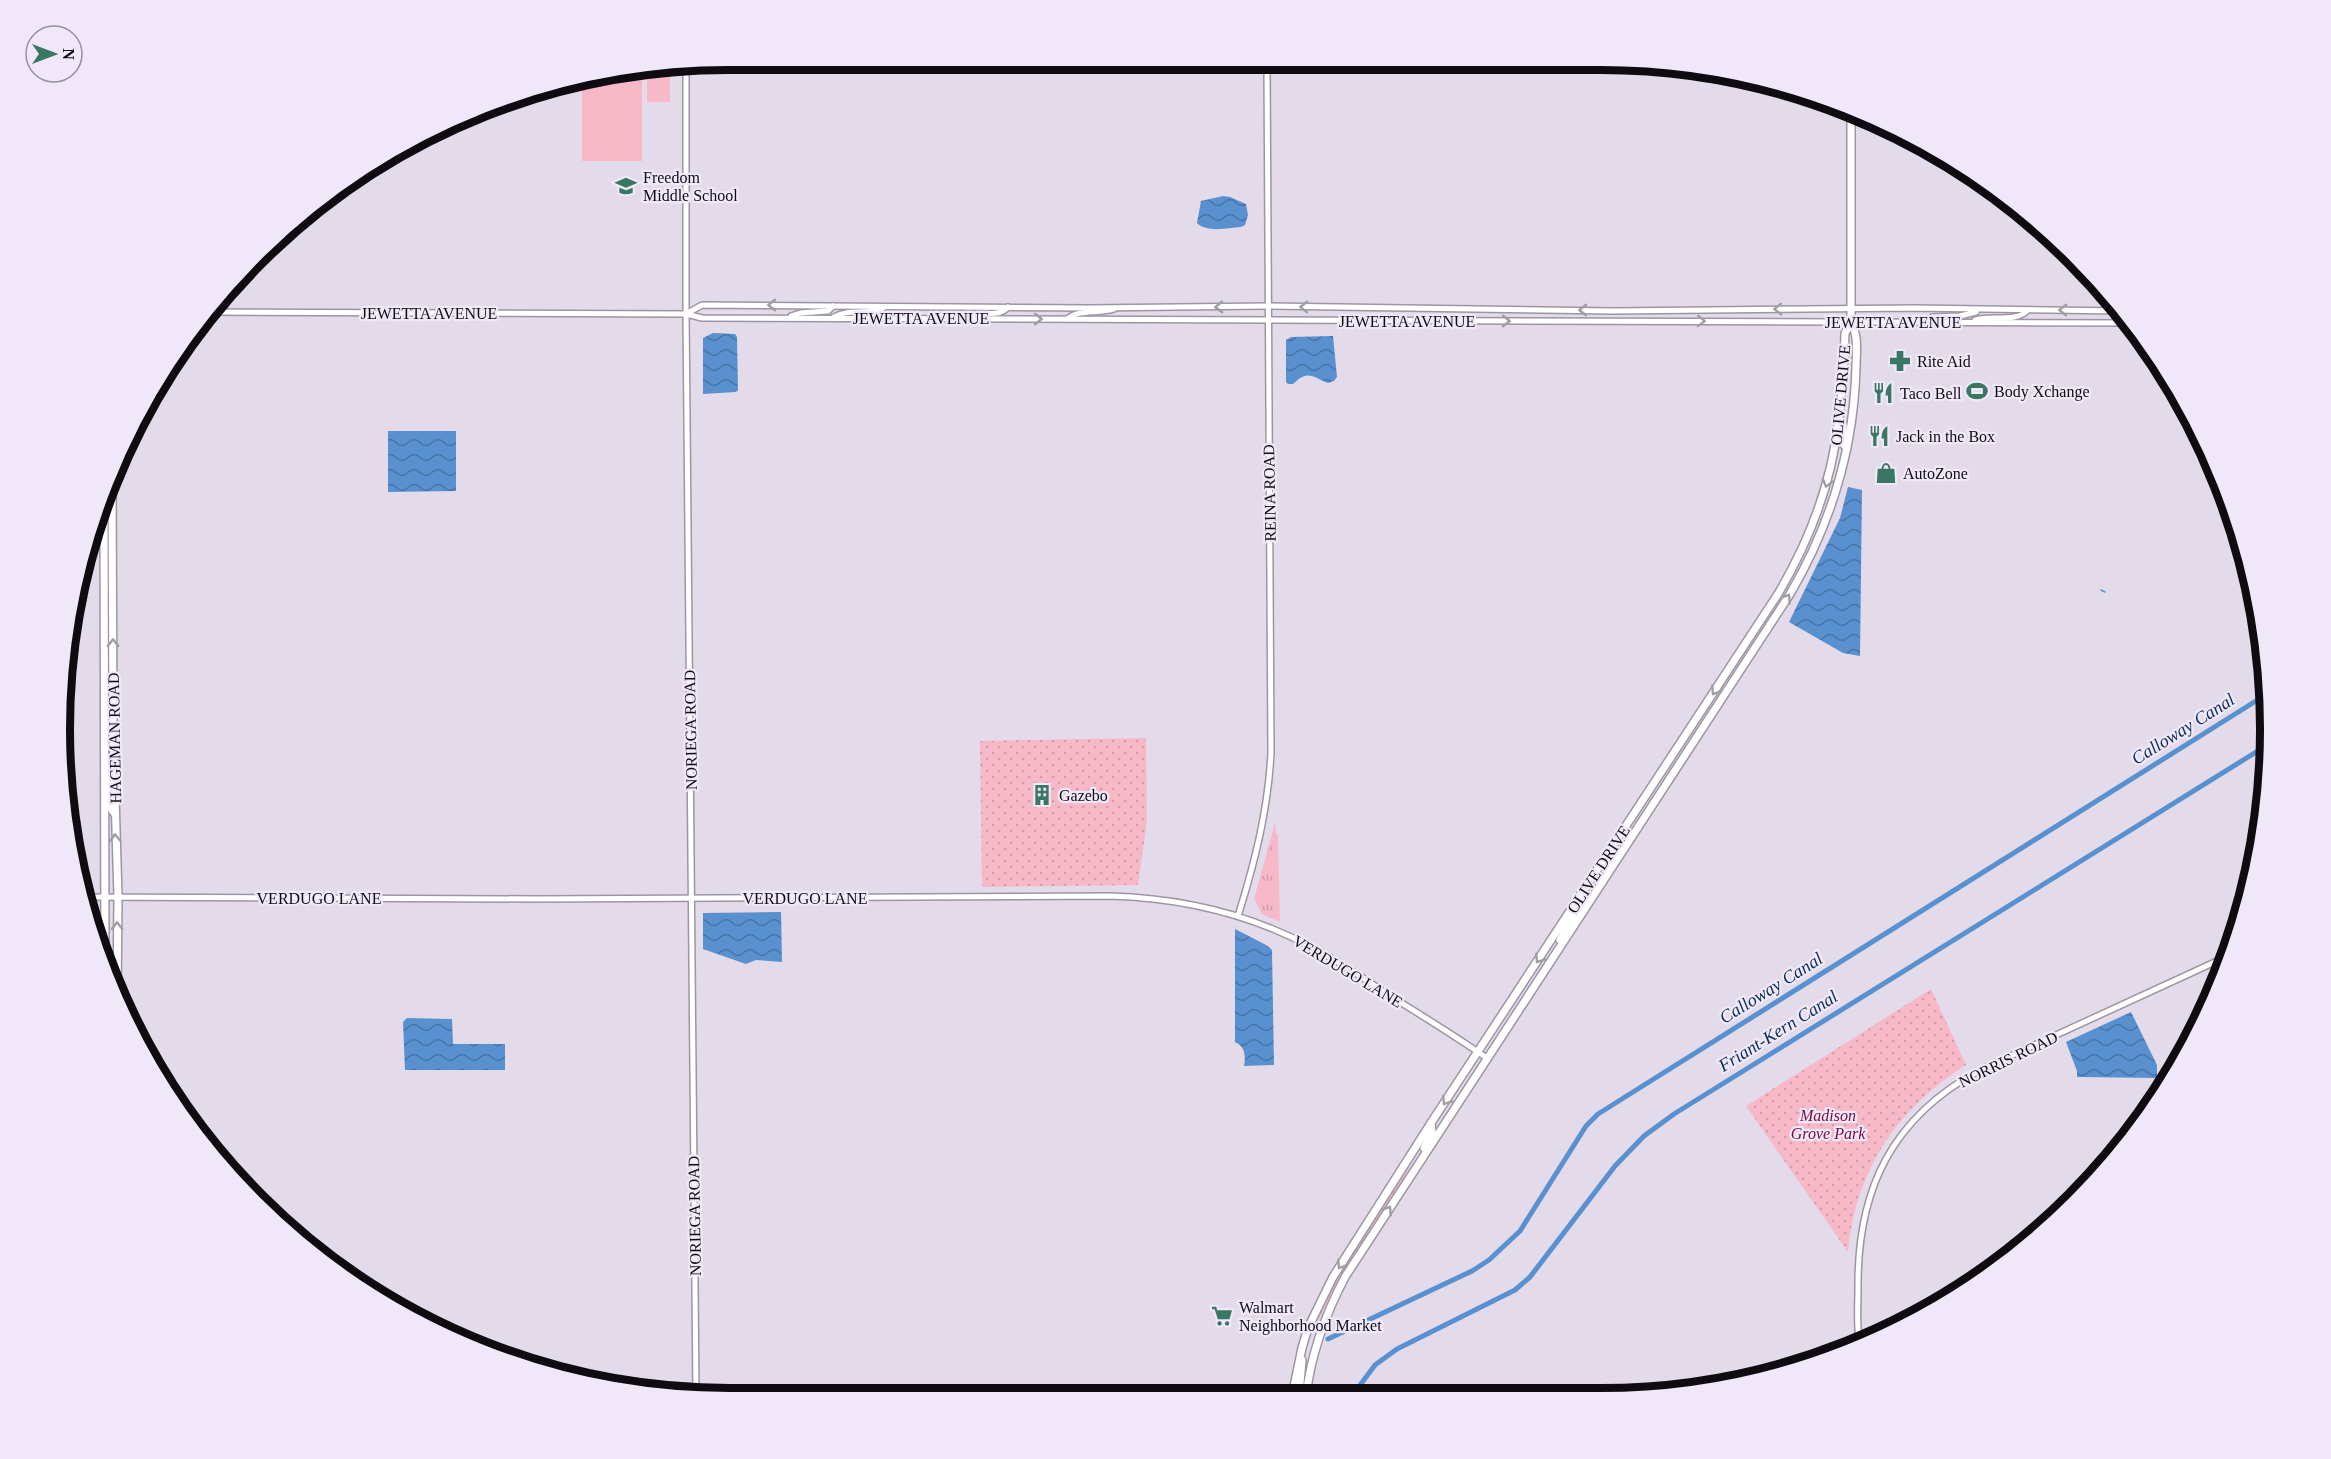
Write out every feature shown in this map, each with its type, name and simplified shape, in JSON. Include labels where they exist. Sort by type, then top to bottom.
[{"type":"main road","name":"OLIVE DRIVE","points":[[1308,1388],[1316,1347],[1337,1293],[1416,1167],[1803,572],[1828,516],[1839,484],[1847,448],[1855,389],[1856,332],[1851,323],[1851,120]]},
{"type":"main road","name":"OLIVE DRIVE","points":[[1294,1388],[1308,1328],[1333,1277],[1431,1123],[1769,609],[1794,567],[1822,502],[1834,457],[1843,395],[1845,333],[1851,323]]},
{"type":"main road","points":[[1843,395],[1844,444],[1847,448]]},
{"type":"main road","name":"HAGEMAN ROAD","points":[[112,500],[117,972]]},
{"type":"main road","name":"HAGEMAN ROAD","points":[[104,521],[105,941]]},
{"type":"main road","points":[[1803,572],[1814,536],[1811,530]]},
{"type":"main road","points":[[104,579],[108,593],[108,615],[113,620]]},
{"type":"main road","points":[[1755,647],[1754,642],[1769,609]]},
{"type":"main road","points":[[1732,682],[1748,650],[1747,642]]},
{"type":"main road","points":[[104,728],[109,736],[110,762],[114,773]]},
{"type":"main road","points":[[1675,770],[1677,758],[1690,730]]},
{"type":"main road","points":[[104,766],[108,780],[109,806],[114,813]]},
{"type":"main road","points":[[1561,946],[1560,939],[1574,915],[1572,908]]},
{"type":"main road","points":[[1416,1167],[1420,1153],[1432,1132],[1431,1123]]},
{"type":"main road","points":[[1300,1356],[1303,1368],[1300,1388]]},
{"type":"street","name":"REINA ROAD","points":[[1238,916],[1264,822],[1271,753],[1267,70]]},
{"type":"street","name":"NORIEGA ROAD","points":[[686,72],[686,314],[696,1387]]},
{"type":"street","name":"JEWETTA AVENUE","points":[[686,314],[702,305],[2110,311]]},
{"type":"street","points":[[787,318],[800,313],[828,311],[833,306]]},
{"type":"street","points":[[833,318],[842,313],[873,313],[884,307]]},
{"type":"street","points":[[969,318],[976,314],[1000,313],[1008,308]]},
{"type":"street","points":[[1067,319],[1076,314],[1104,313],[1118,308]]},
{"type":"street","points":[[1929,322],[1932,317],[1960,316],[1983,310]]},
{"type":"street","points":[[1970,322],[1984,317],[2020,316],[2028,310]]},
{"type":"street","name":"JEWETTA AVENUE","points":[[220,312],[686,314],[702,318],[1267,321],[2119,322]]},
{"type":"street","name":"VERDUGO LANE","points":[[92,897],[1110,896],[1173,901],[1238,916],[1315,948],[1488,1059]]},
{"type":"street","name":"NORRIS ROAD","points":[[1858,1336],[1857,1254],[1866,1208],[1886,1158],[1902,1134],[1923,1111],[1946,1091],[1980,1070],[2218,960]]},
{"type":"green space","points":[[670,73],[670,102],[647,102],[647,76]]},
{"type":"green space","points":[[642,76],[642,161],[582,161],[582,88]]},
{"type":"green space","points":[[1146,738],[1147,820],[1138,885],[982,887],[980,741]]},
{"type":"green space","points":[[1275,823],[1278,835],[1280,922],[1262,914],[1254,899]]},
{"type":"green space","name":"Madison Grove Park","points":[[1931,989],[1966,1065],[1919,1102],[1884,1144],[1870,1168],[1860,1194],[1852,1222],[1848,1252],[1746,1106]]},
{"type":"green space","points":[[1409,1166],[1408,1173],[1337,1283],[1316,1321],[1333,1285]]},
{"type":"water","points":[[1223,196],[1246,204],[1248,215],[1245,225],[1212,229],[1197,223],[1201,201]]},
{"type":"water","points":[[713,333],[735,334],[737,337],[738,390],[736,392],[703,394],[703,338]]},
{"type":"water","points":[[1333,336],[1337,377],[1334,381],[1328,383],[1307,376],[1298,379],[1293,384],[1288,384],[1286,382],[1286,340],[1291,337]]},
{"type":"water","points":[[388,431],[456,431],[456,491],[388,492]]},
{"type":"water","points":[[1848,487],[1862,490],[1860,656],[1843,653],[1789,622],[1840,518]]},
{"type":"water","points":[[781,912],[782,962],[756,960],[746,964],[703,949],[703,913]]},
{"type":"water","points":[[1235,929],[1272,950],[1274,1065],[1244,1066],[1244,1052],[1235,1042]]},
{"type":"water","points":[[2131,1012],[2157,1065],[2157,1078],[2077,1077],[2066,1042]]},
{"type":"water","points":[[407,1018],[452,1019],[453,1044],[505,1044],[505,1070],[405,1070],[403,1022]]},
{"type":"waterway","points":[[2101,590],[2105,592]]},
{"type":"waterway","name":"Calloway Canal","points":[[1328,1339],[1472,1271],[1489,1260],[1520,1231],[1586,1126],[1598,1114],[2259,699]]},
{"type":"waterway","name":"Friant-Kern Canal","points":[[1358,1388],[1375,1365],[1397,1349],[1515,1290],[1530,1277],[1615,1166],[1644,1136],[1674,1114],[2260,750]]},
{"type":"place","name":"Freedom Middle School","points":[[626,186]]},
{"type":"place","name":"Rite Aid","points":[[1900,361]]},
{"type":"place","name":"Body Xchange","points":[[1977,391]]},
{"type":"place","name":"Taco Bell","points":[[1883,393]]},
{"type":"place","name":"Jack in the Box","points":[[1879,436]]},
{"type":"place","name":"AutoZone","points":[[1886,473]]},
{"type":"place","name":"Gazebo","points":[[1042,795]]},
{"type":"place","name":"Walmart Neighborhood Market","points":[[1222,1316]]}]
